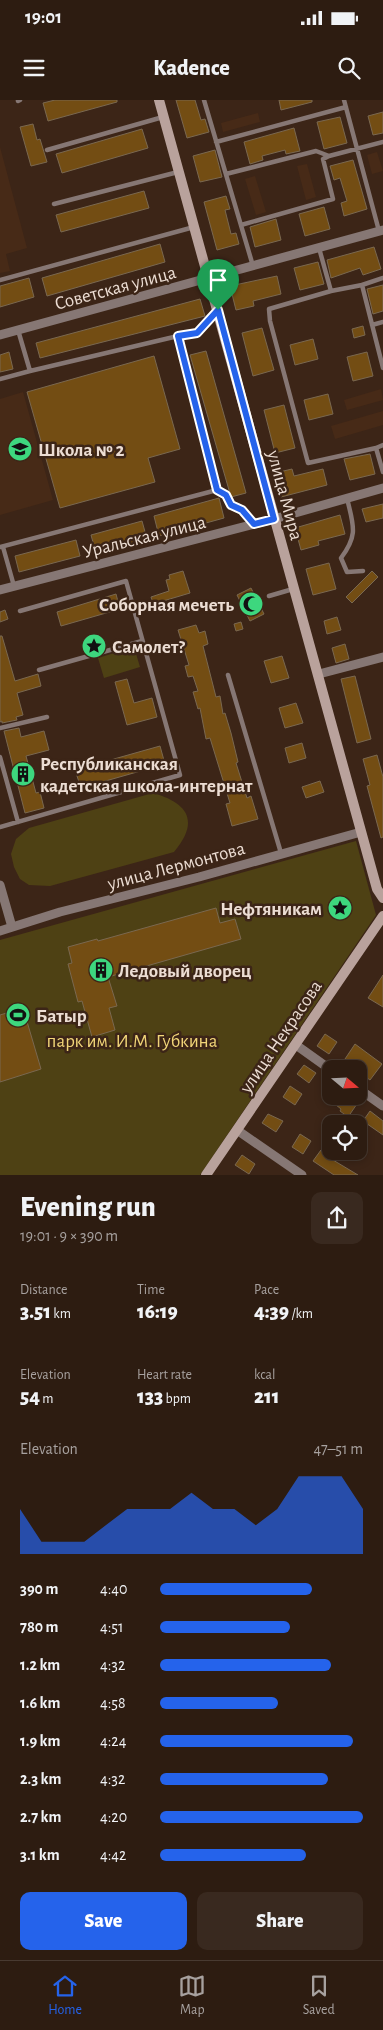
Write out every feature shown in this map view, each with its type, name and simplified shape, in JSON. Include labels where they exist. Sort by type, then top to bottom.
[{"type":"street","name":"улица Мира","points":[[159,100],[274,519],[319,674],[361,832],[381,892]]},
{"type":"street","name":"Советская улица","points":[[0,335],[381,231]]},
{"type":"street","name":"Уральская улица","points":[[0,590],[274,519],[383,488]]},
{"type":"street","points":[[319,674],[383,657]]},
{"type":"street","name":"улица Лермонтова","points":[[0,931],[60,912],[199,877],[361,832]]},
{"type":"street","points":[[0,885],[12,927]]},
{"type":"street","name":"улица Некрасова","points":[[206,1175],[383,916]]},
{"type":"street","points":[[296,1045],[322,1064]]},
{"type":"street","points":[[368,1095],[383,1106]]},
{"type":"street","points":[[237,1130],[302,1175]]},
{"type":"lane","points":[[204,100],[253,266]]},
{"type":"lane","points":[[216,142],[351,100]]},
{"type":"lane","points":[[345,103],[381,231]]},
{"type":"lane","points":[[47,150],[164,116]]},
{"type":"lane","points":[[241,225],[333,199],[323,159],[383,142]]},
{"type":"lane","points":[[226,174],[316,151],[330,156]]},
{"type":"lane","points":[[54,204],[179,171]]},
{"type":"lane","points":[[0,280],[195,227]]},
{"type":"lane","points":[[319,248],[331,291]]},
{"type":"lane","points":[[383,278],[331,291],[269,310],[270,322],[308,463],[383,445]]},
{"type":"lane","points":[[362,284],[383,368]]},
{"type":"lane","points":[[0,379],[197,333],[218,310]]},
{"type":"lane","points":[[372,325],[383,322]]},
{"type":"lane","points":[[18,330],[30,371]]},
{"type":"lane","points":[[178,336],[217,490]]},
{"type":"lane","points":[[376,448],[383,472]]},
{"type":"lane","points":[[14,587],[2,547],[217,490],[226,495],[231,505],[242,510],[254,524]]},
{"type":"lane","points":[[347,498],[354,531],[348,547],[341,558],[347,572],[363,571]]},
{"type":"lane","points":[[0,827],[180,775],[126,581],[20,611]]},
{"type":"lane","points":[[269,596],[294,588]]},
{"type":"lane","points":[[39,670],[142,641]]},
{"type":"lane","points":[[228,675],[281,853]]},
{"type":"lane","points":[[0,728],[47,717]]},
{"type":"lane","points":[[0,757],[18,822]]},
{"type":"shaded area","points":[[258,113],[260,122],[223,132],[221,123]]},
{"type":"shaded area","points":[[0,147],[27,248],[6,254],[10,271],[0,273]]},
{"type":"shaded area","points":[[377,152],[383,171],[372,174],[367,155]]},
{"type":"shaded area","points":[[307,164],[316,197],[306,200],[297,166]]},
{"type":"shaded area","points":[[255,176],[266,212],[256,215],[245,179]]},
{"type":"shaded area","points":[[381,389],[383,400],[347,410],[344,400]]},
{"type":"shaded area","name":"Школа № 2","points":[[23,392],[53,500],[0,515],[0,399]]},
{"type":"shaded area","points":[[383,411],[383,425],[335,439],[331,426]]},
{"type":"green space","points":[[134,647],[140,667],[104,678],[98,658]]},
{"type":"green space","points":[[153,793],[175,802],[186,815],[188,822],[187,831],[174,852],[50,886],[29,885],[20,879],[14,867],[11,854],[16,839],[29,828]]},
{"type":"green space","name":"парк им. И.М. Губкина","points":[[356,841],[376,915],[200,1175],[0,1175],[0,940]]},
{"type":"building","points":[[55,100],[117,100],[117,102],[48,121],[43,103]]},
{"type":"building","points":[[176,100],[195,100],[201,120],[205,119],[209,132],[187,138]]},
{"type":"building","points":[[279,100],[312,100],[312,102],[281,110]]},
{"type":"building","points":[[383,112],[383,133],[373,135],[368,116]]},
{"type":"building","points":[[340,117],[347,143],[324,149],[317,122]]},
{"type":"building","points":[[33,124],[37,140],[40,139],[47,162],[31,166],[20,127]]},
{"type":"building","points":[[294,128],[300,151],[286,154],[285,150],[262,156],[263,160],[250,164],[244,142]]},
{"type":"building","points":[[142,129],[148,148],[62,173],[56,154]]},
{"type":"building","points":[[215,150],[222,177],[200,182],[193,156]]},
{"type":"building","points":[[353,160],[367,209],[344,216],[341,203],[347,201],[340,178],[334,180],[330,166]]},
{"type":"building","points":[[144,191],[149,208],[61,232],[56,215]]},
{"type":"building","points":[[226,196],[230,209],[225,210],[231,234],[236,233],[239,244],[217,250],[204,202]]},
{"type":"building","points":[[324,207],[330,229],[305,236],[299,214]]},
{"type":"building","points":[[276,219],[281,240],[255,247],[250,227]]},
{"type":"building","points":[[160,244],[165,262],[47,296],[42,278]]},
{"type":"building","points":[[374,247],[381,269],[363,275],[360,268],[331,278],[327,260]]},
{"type":"building","points":[[318,262],[324,284],[300,290],[294,268]]},
{"type":"building","points":[[277,276],[281,294],[253,301],[254,306],[236,310],[230,286]]},
{"type":"building","points":[[29,278],[34,297],[0,307],[0,286]]},
{"type":"building","points":[[383,285],[383,311],[373,314],[367,289]]},
{"type":"building","points":[[200,299],[205,316],[40,358],[36,343]]},
{"type":"building","points":[[363,326],[365,335],[354,338],[352,329]]},
{"type":"building","points":[[262,328],[274,370],[253,376],[242,333]]},
{"type":"building","points":[[313,339],[318,359],[295,365],[290,345]]},
{"type":"building","points":[[206,351],[246,493],[231,497],[190,355]]},
{"type":"building","points":[[9,352],[13,369],[0,372],[0,355]]},
{"type":"building","points":[[367,352],[373,376],[353,381],[347,357]]},
{"type":"building","points":[[154,356],[180,449],[148,458],[155,482],[60,508],[27,392]]},
{"type":"building","points":[[328,394],[333,414],[309,420],[304,400]]},
{"type":"building","points":[[284,405],[295,448],[275,453],[264,410]]},
{"type":"building","points":[[370,454],[375,474],[350,480],[344,459]]},
{"type":"building","points":[[292,469],[294,476],[323,469],[327,485],[281,497],[275,473]]},
{"type":"building","points":[[219,498],[224,518],[159,536],[154,516]]},
{"type":"building","points":[[383,504],[383,518],[366,522],[362,509]]},
{"type":"building","points":[[340,515],[345,534],[318,541],[319,545],[301,550],[295,528]]},
{"type":"building","points":[[142,521],[147,539],[96,553],[91,535]]},
{"type":"building","points":[[76,540],[80,556],[19,572],[15,556]]},
{"type":"building","points":[[329,563],[336,589],[313,595],[306,569]]},
{"type":"building","points":[[183,571],[190,593],[153,604],[151,597],[169,591],[166,580],[170,579],[169,575]]},
{"type":"building","points":[[372,571],[378,577],[352,603],[346,597]]},
{"type":"building","name":"Соборная мечеть","points":[[251,588],[264,614],[250,621],[237,595]]},
{"type":"building","points":[[116,594],[120,609],[61,626],[57,612]]},
{"type":"building","points":[[5,610],[8,619],[0,622],[0,612]]},
{"type":"building","points":[[337,617],[341,630],[327,634],[324,621]]},
{"type":"building","points":[[241,622],[243,629],[236,631],[234,624]]},
{"type":"building","points":[[196,625],[199,633],[205,631],[208,644],[203,646],[216,697],[220,696],[223,714],[225,713],[238,762],[236,763],[247,798],[251,796],[258,819],[232,826],[226,804],[230,803],[210,738],[206,739],[200,708],[198,709],[193,692],[198,691],[193,676],[188,677],[185,666],[189,665],[178,630]]},
{"type":"building","points":[[0,636],[2,636],[15,681],[38,674],[41,686],[17,693],[23,715],[16,717],[17,720],[2,723],[2,721],[0,722]]},
{"type":"building","points":[[345,644],[349,659],[336,663],[332,648]]},
{"type":"building","points":[[282,656],[289,678],[271,683],[264,661]]},
{"type":"building","points":[[355,676],[371,739],[357,743],[341,679]]},
{"type":"building","points":[[127,679],[134,703],[152,698],[157,717],[127,725],[115,682]]},
{"type":"building","points":[[296,703],[303,723],[285,728],[279,708]]},
{"type":"building","name":"Республиканская кадетская школа-интернат","points":[[19,728],[21,737],[44,731],[49,750],[26,756],[36,793],[40,792],[44,808],[25,813],[4,731]]},
{"type":"building","points":[[302,743],[306,758],[289,763],[285,748]]},
{"type":"building","points":[[160,746],[165,764],[81,788],[75,770]]},
{"type":"building","points":[[377,755],[383,777],[383,837],[381,838],[367,786],[370,785],[363,759]]},
{"type":"building","points":[[320,781],[324,792],[306,798],[302,787]]},
{"type":"building","name":"Ледовый дворец","points":[[216,908],[220,923],[235,919],[241,939],[108,977],[117,1006],[109,1008],[115,1030],[92,1037],[82,1001],[78,1002],[68,964],[72,963],[68,947],[97,939],[98,941]]},
{"type":"building","points":[[383,975],[383,1007],[368,998]]},
{"type":"building","points":[[23,1008],[41,1069],[0,1082],[0,1015]]},
{"type":"building","points":[[325,1034],[337,1042],[329,1054],[317,1046]]},
{"type":"building","points":[[355,1044],[382,1064],[370,1080],[368,1079],[368,1060],[344,1060]]},
{"type":"building","points":[[304,1065],[316,1073],[309,1083],[297,1074]]},
{"type":"building","points":[[290,1086],[302,1094],[295,1105],[283,1097]]},
{"type":"building","points":[[336,1105],[356,1105],[349,1115],[345,1115],[340,1111],[341,1109]]},
{"type":"building","points":[[370,1111],[383,1121],[383,1135],[367,1124],[367,1115]]},
{"type":"building","points":[[268,1114],[283,1121],[276,1132],[262,1123]]},
{"type":"building","points":[[300,1134],[311,1141],[303,1154],[292,1147]]},
{"type":"building","points":[[321,1150],[322,1160],[333,1160],[358,1175],[334,1175],[313,1161]]},
{"type":"building","points":[[242,1155],[255,1164],[249,1174],[235,1165]]},
{"type":"place","name":"Школа № 2","points":[[20,449]]},
{"type":"place","name":"Соборная мечеть","points":[[251,604]]},
{"type":"place","name":"Самолет?","points":[[94,646]]},
{"type":"place","name":"Республиканская кадетская школа-интернат","points":[[23,774]]},
{"type":"place","name":"Нефтяникам","points":[[340,908]]},
{"type":"place","name":"Ледовый дворец","points":[[101,970]]},
{"type":"place","name":"Батыр","points":[[18,1015]]},
{"type":"route","points":[[218,310],[274,519],[254,524],[242,510],[231,505],[226,495],[217,490],[178,336],[197,333],[218,310]]}]
